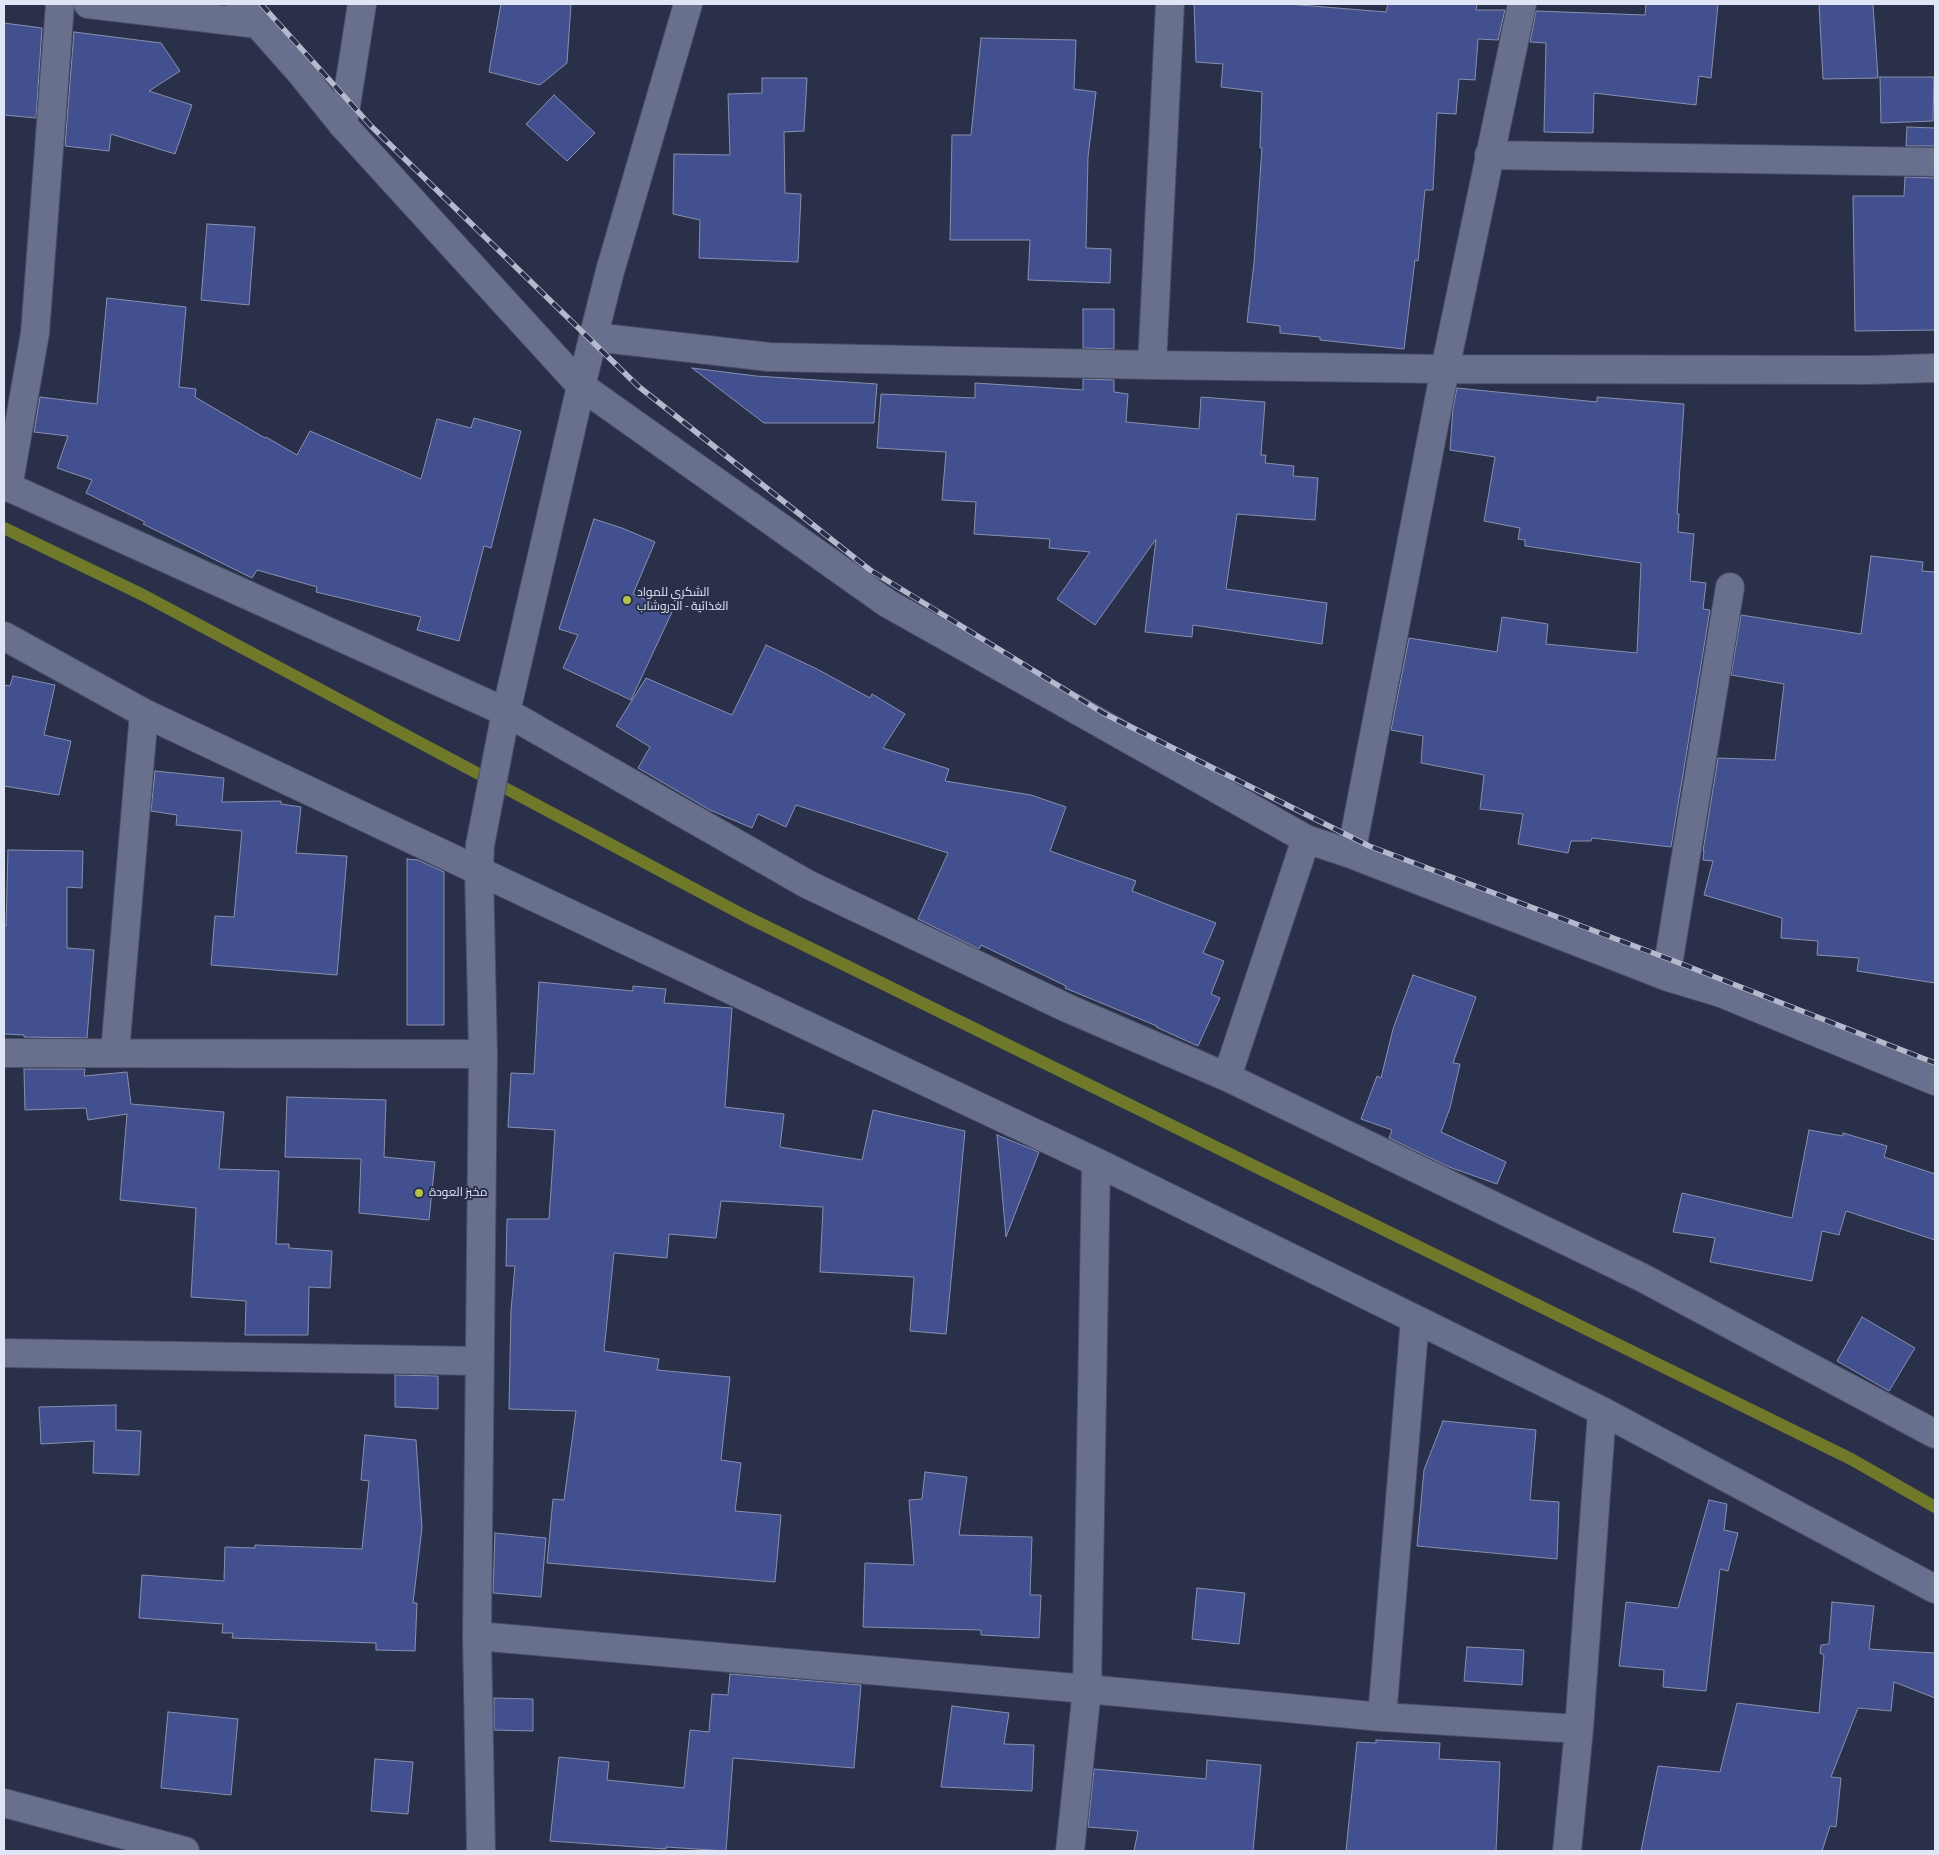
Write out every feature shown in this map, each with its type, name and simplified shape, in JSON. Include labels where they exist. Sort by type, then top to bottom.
[{"type":"street","points":[[60,4],[34,333],[6,487],[506,712],[807,884],[1067,1008],[1227,1077],[1643,1278],[1935,1434]]},
{"type":"street","points":[[88,4],[258,24]]},
{"type":"street","points":[[240,4],[301,73],[343,125],[581,386],[887,603],[1306,839],[1352,854],[1668,977],[1721,992],[1935,1080]]},
{"type":"street","points":[[343,125],[362,4]]},
{"type":"street","points":[[481,1851],[477,1636],[483,1054],[480,858],[500,739],[581,386],[610,271],[688,4]]},
{"type":"street","points":[[1152,365],[1170,4]]},
{"type":"street","points":[[1352,854],[1445,369],[1522,4]]},
{"type":"street","points":[[1489,155],[1935,162]]},
{"type":"street","points":[[594,337],[769,357],[1445,369],[1869,370],[1935,368]]},
{"type":"street","points":[[1668,977],[1669,959],[1730,587]]},
{"type":"street","points":[[4,636],[144,713],[480,858],[1602,1411],[1935,1589]]},
{"type":"street","points":[[114,1052],[144,713]]},
{"type":"street","points":[[1227,1077],[1306,839]]},
{"type":"street","points":[[4,1053],[483,1054]]},
{"type":"street","points":[[1070,1851],[1087,1689],[1096,1162]]},
{"type":"street","points":[[1382,1717],[1415,1319]]},
{"type":"street","points":[[4,1353],[479,1361]]},
{"type":"street","points":[[1567,1851],[1579,1729],[1602,1411]]},
{"type":"street","points":[[477,1636],[1087,1689],[1382,1717],[1579,1729]]},
{"type":"street","points":[[4,1803],[185,1851]]},
{"type":"building","points":[[501,4],[571,4],[567,63],[540,85],[489,72]]},
{"type":"building","points":[[1194,4],[1288,4],[1386,12],[1388,4],[1477,4],[1476,10],[1505,10],[1498,40],[1478,39],[1475,80],[1459,79],[1456,114],[1437,113],[1433,190],[1425,190],[1418,261],[1415,260],[1404,349],[1320,340],[1320,337],[1280,333],[1280,326],[1247,322],[1254,263],[1262,148],[1260,148],[1262,92],[1221,87],[1223,64],[1196,62]]},
{"type":"building","points":[[1646,4],[1718,4],[1711,78],[1699,76],[1696,105],[1594,93],[1593,133],[1544,132],[1546,43],[1530,42],[1536,11],[1645,15]]},
{"type":"building","points":[[1819,4],[1873,4],[1878,78],[1823,79]]},
{"type":"building","points":[[4,23],[42,28],[36,118],[4,115]]},
{"type":"building","points":[[74,32],[161,43],[180,71],[149,91],[192,105],[175,154],[111,134],[109,151],[65,146]]},
{"type":"building","points":[[981,38],[1076,40],[1074,89],[1096,92],[1088,157],[1086,248],[1111,249],[1110,283],[1028,280],[1030,240],[950,240],[952,135],[971,135]]},
{"type":"building","points":[[1880,77],[1934,77],[1933,121],[1881,123]]},
{"type":"building","points":[[762,78],[807,78],[804,131],[784,132],[785,193],[801,194],[798,262],[699,258],[700,220],[673,214],[674,154],[730,155],[728,94],[762,93]]},
{"type":"building","points":[[554,95],[595,133],[567,161],[526,124]]},
{"type":"building","points":[[1907,127],[1935,128],[1935,146],[1906,146]]},
{"type":"building","points":[[1905,177],[1935,178],[1935,330],[1855,331],[1853,196],[1904,196]]},
{"type":"building","points":[[207,224],[255,227],[249,305],[201,300]]},
{"type":"building","points":[[107,298],[186,307],[179,387],[196,389],[195,397],[297,455],[310,431],[421,479],[437,419],[471,428],[474,418],[521,431],[491,548],[484,546],[459,641],[417,630],[421,617],[316,592],[317,587],[257,570],[252,578],[143,524],[145,522],[86,493],[92,480],[57,468],[68,436],[34,432],[40,397],[97,404]]},
{"type":"building","points":[[1083,309],[1114,309],[1114,349],[1083,348]]},
{"type":"building","points":[[692,368],[756,376],[877,384],[874,423],[764,423]]},
{"type":"building","points":[[1083,379],[1114,380],[1114,392],[1128,394],[1126,422],[1199,429],[1201,397],[1265,402],[1261,455],[1266,455],[1265,463],[1294,466],[1293,476],[1318,478],[1315,520],[1237,514],[1226,589],[1327,603],[1322,644],[1193,625],[1192,637],[1145,632],[1156,539],[1095,625],[1057,599],[1090,552],[1049,548],[1050,539],[974,534],[976,502],[942,500],[946,452],[877,448],[881,394],[975,398],[975,383],[1083,390]]},
{"type":"building","points":[[1457,388],[1597,402],[1597,397],[1684,404],[1677,514],[1679,514],[1678,532],[1694,534],[1690,581],[1706,583],[1703,609],[1710,610],[1671,847],[1592,838],[1591,841],[1571,841],[1568,853],[1518,844],[1523,814],[1480,809],[1484,775],[1421,763],[1423,736],[1391,730],[1409,638],[1497,652],[1502,617],[1548,624],[1546,644],[1637,653],[1641,563],[1525,546],[1525,540],[1518,539],[1520,528],[1484,521],[1495,457],[1450,450],[1453,408]]},
{"type":"building","points":[[594,519],[655,542],[633,594],[672,612],[631,700],[563,668],[578,635],[559,629]]},
{"type":"building","points":[[1871,556],[1923,562],[1922,571],[1935,572],[1935,983],[1857,971],[1859,958],[1817,955],[1818,941],[1781,938],[1782,918],[1704,895],[1713,861],[1703,860],[1703,851],[1718,758],[1775,760],[1784,684],[1731,675],[1741,615],[1861,634]]},
{"type":"building","points":[[766,645],[817,669],[870,698],[872,694],[905,714],[883,748],[949,769],[945,781],[1031,795],[1066,807],[1050,851],[1136,881],[1132,891],[1216,923],[1203,953],[1224,961],[1211,994],[1220,998],[1198,1046],[1157,1026],[1065,988],[1066,986],[981,945],[979,949],[918,919],[948,853],[796,805],[786,827],[758,814],[752,828],[710,810],[638,768],[650,747],[616,726],[646,678],[732,715]]},
{"type":"building","points":[[13,676],[55,685],[44,735],[71,741],[59,795],[4,786],[4,685],[10,686]]},
{"type":"building","points":[[155,771],[224,778],[222,802],[281,801],[281,804],[301,807],[296,853],[347,856],[337,975],[211,965],[215,916],[234,917],[242,831],[176,825],[177,815],[151,811]]},
{"type":"building","points":[[8,850],[83,851],[82,888],[67,887],[67,948],[94,950],[87,1038],[24,1037],[24,1035],[4,1034],[4,926],[6,926]]},
{"type":"building","points":[[407,859],[418,860],[444,872],[444,1025],[407,1025]]},
{"type":"building","points":[[1413,975],[1476,997],[1453,1063],[1460,1064],[1450,1108],[1441,1132],[1506,1162],[1497,1184],[1449,1167],[1389,1138],[1392,1130],[1361,1119],[1377,1076],[1381,1078],[1393,1029]]},
{"type":"building","points":[[539,982],[633,991],[633,986],[666,989],[664,1003],[732,1008],[725,1107],[784,1114],[780,1147],[862,1160],[873,1110],[965,1131],[946,1334],[910,1331],[914,1277],[820,1272],[823,1207],[721,1201],[716,1238],[669,1234],[667,1258],[614,1253],[604,1351],[659,1359],[657,1370],[730,1377],[721,1460],[741,1463],[735,1511],[781,1515],[775,1582],[547,1563],[553,1499],[564,1500],[576,1411],[509,1409],[511,1310],[515,1266],[506,1266],[507,1219],[549,1219],[555,1130],[508,1127],[511,1073],[534,1074]]},
{"type":"building","points":[[24,1069],[85,1069],[84,1076],[127,1072],[131,1104],[224,1112],[219,1169],[279,1171],[276,1244],[289,1244],[289,1248],[332,1251],[330,1288],[309,1287],[308,1335],[245,1335],[246,1301],[191,1297],[196,1208],[120,1200],[127,1114],[88,1120],[86,1108],[25,1110]]},
{"type":"building","points":[[287,1097],[386,1100],[384,1157],[435,1162],[429,1220],[359,1213],[361,1159],[285,1157]]},
{"type":"building","points":[[1809,1130],[1843,1136],[1843,1133],[1887,1146],[1884,1157],[1935,1174],[1935,1240],[1846,1211],[1839,1235],[1822,1231],[1812,1281],[1710,1262],[1715,1238],[1673,1232],[1682,1193],[1792,1218]]},
{"type":"building","points":[[997,1135],[1039,1152],[1006,1237]]},
{"type":"building","points":[[1862,1317],[1915,1348],[1889,1391],[1837,1361]]},
{"type":"building","points":[[395,1375],[438,1376],[438,1409],[395,1407]]},
{"type":"building","points":[[116,1405],[116,1430],[141,1431],[139,1475],[93,1473],[94,1441],[41,1444],[39,1407]]},
{"type":"building","points":[[1443,1421],[1536,1430],[1530,1500],[1559,1502],[1557,1559],[1417,1546],[1424,1470]]},
{"type":"building","points":[[365,1435],[416,1440],[422,1528],[413,1603],[417,1603],[415,1651],[376,1650],[376,1643],[232,1638],[233,1633],[222,1633],[223,1624],[139,1618],[142,1575],[224,1581],[225,1547],[255,1548],[255,1545],[362,1549],[369,1481],[361,1480]]},
{"type":"building","points":[[925,1472],[967,1477],[959,1535],[1032,1537],[1030,1595],[1041,1595],[1039,1638],[981,1635],[981,1630],[863,1627],[865,1563],[914,1565],[909,1500],[922,1499]]},
{"type":"building","points":[[1709,1500],[1727,1504],[1724,1530],[1738,1533],[1728,1571],[1720,1569],[1706,1691],[1663,1687],[1664,1670],[1619,1666],[1626,1602],[1678,1608]]},
{"type":"building","points":[[495,1533],[546,1538],[541,1597],[493,1593]]},
{"type":"building","points":[[1197,1588],[1245,1593],[1239,1644],[1192,1639]]},
{"type":"building","points":[[1832,1602],[1874,1606],[1869,1649],[1935,1653],[1935,1698],[1894,1682],[1891,1711],[1858,1708],[1831,1777],[1841,1778],[1836,1827],[1830,1826],[1822,1851],[1641,1851],[1658,1766],[1720,1772],[1737,1703],[1819,1713],[1824,1655],[1820,1653],[1821,1645],[1829,1644]]},
{"type":"building","points":[[1467,1647],[1524,1650],[1522,1685],[1464,1681]]},
{"type":"building","points":[[730,1674],[861,1685],[854,1768],[733,1758],[726,1851],[550,1841],[559,1757],[609,1762],[607,1780],[684,1788],[690,1730],[709,1732],[712,1694],[728,1695]]},
{"type":"building","points":[[494,1698],[533,1699],[533,1731],[494,1730]]},
{"type":"building","points":[[952,1706],[1009,1713],[1004,1744],[1034,1745],[1032,1791],[941,1787]]},
{"type":"building","points":[[168,1712],[238,1719],[231,1795],[161,1788]]},
{"type":"building","points":[[1376,1740],[1440,1743],[1439,1759],[1500,1762],[1496,1851],[1346,1851],[1357,1742],[1376,1743]]},
{"type":"building","points":[[375,1759],[413,1762],[408,1814],[371,1811]]},
{"type":"building","points":[[1207,1760],[1261,1765],[1253,1851],[1134,1851],[1138,1831],[1088,1827],[1094,1769],[1206,1779]]},
{"type":"waterway","points":[[4,528],[143,595],[747,917],[1851,1459],[1935,1507]]},
{"type":"railway","points":[[261,4],[371,126],[638,386],[870,570],[1103,713],[1369,846],[1669,959],[1935,1063]]},
{"type":"place","name":"الشكري للمواد الغذائية - الدروشاب","points":[[627,600]]},
{"type":"place","name":"مخبز العودة","points":[[419,1193]]}]
